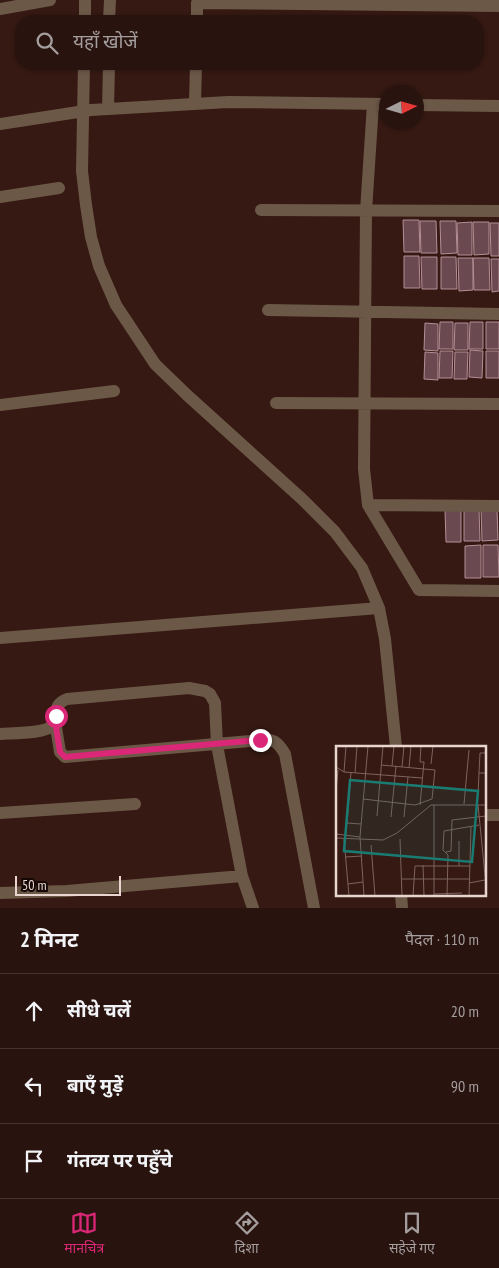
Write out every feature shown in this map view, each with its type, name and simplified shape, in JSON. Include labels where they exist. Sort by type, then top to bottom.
[{"type":"street","points":[[0,9],[50,0]]},
{"type":"street","points":[[84,15],[85,0]]},
{"type":"street","points":[[109,15],[110,0]]},
{"type":"street","points":[[197,15],[197,3],[359,2],[499,6]]},
{"type":"street","points":[[84,70],[82,172],[91,237],[102,274],[116,305],[155,364],[187,396],[302,499],[335,532],[362,568],[379,608],[386,639],[396,746]]},
{"type":"street","points":[[108,109],[109,70]]},
{"type":"street","points":[[196,70],[196,104]]},
{"type":"street","points":[[0,124],[84,111],[228,102],[379,104]]},
{"type":"street","points":[[373,104],[366,211],[364,469],[368,505],[419,590],[499,591]]},
{"type":"street","points":[[424,105],[499,106]]},
{"type":"street","points":[[0,197],[59,188]]},
{"type":"street","points":[[261,210],[499,211]]},
{"type":"street","points":[[268,310],[499,314]]},
{"type":"street","points":[[0,405],[114,391]]},
{"type":"street","points":[[276,403],[499,404]]},
{"type":"street","points":[[368,505],[499,506]]},
{"type":"street","points":[[0,638],[379,608]]},
{"type":"street","points":[[253,908],[242,876],[218,745],[213,699],[210,694],[199,689],[189,688],[67,699],[60,702],[55,721],[60,752],[65,757],[218,745],[272,740],[280,744],[285,754],[314,908]]},
{"type":"street","points":[[0,734],[44,730],[53,725],[55,721]]},
{"type":"street","points":[[0,813],[135,804]]},
{"type":"street","points":[[486,815],[499,815]]},
{"type":"street","points":[[0,893],[68,890],[242,876]]},
{"type":"building","points":[[403,220],[419,220],[420,252],[404,252]]},
{"type":"building","points":[[420,221],[436,221],[437,253],[421,253]]},
{"type":"building","points":[[440,221],[456,221],[457,253],[441,254]]},
{"type":"building","points":[[472,222],[472,255],[458,255],[457,223]]},
{"type":"building","points":[[473,222],[489,222],[489,254],[474,255]]},
{"type":"building","points":[[490,223],[499,223],[499,256],[491,256]]},
{"type":"building","points":[[404,256],[419,256],[420,288],[404,288]]},
{"type":"building","points":[[421,257],[437,257],[437,289],[422,289]]},
{"type":"building","points":[[441,257],[456,257],[457,289],[441,289]]},
{"type":"building","points":[[458,258],[473,258],[473,290],[459,291]]},
{"type":"building","points":[[473,258],[489,258],[490,290],[474,290]]},
{"type":"building","points":[[491,259],[499,259],[499,291],[492,292]]},
{"type":"building","points":[[440,322],[453,322],[453,349],[439,349]]},
{"type":"building","points":[[470,322],[483,322],[483,349],[469,349]]},
{"type":"building","points":[[486,322],[499,322],[499,349],[486,349]]},
{"type":"building","points":[[425,323],[438,324],[438,351],[424,350]]},
{"type":"building","points":[[455,323],[468,323],[468,350],[454,350]]},
{"type":"building","points":[[470,350],[483,351],[482,378],[469,377]]},
{"type":"building","points":[[440,351],[453,351],[452,378],[439,378]]},
{"type":"building","points":[[486,351],[499,351],[499,378],[486,378]]},
{"type":"building","points":[[425,352],[438,353],[438,380],[424,379]]},
{"type":"building","points":[[455,352],[468,352],[467,379],[454,379]]},
{"type":"building","points":[[481,508],[497,508],[498,540],[482,541]]},
{"type":"building","points":[[464,509],[479,509],[480,541],[464,541]]},
{"type":"building","points":[[445,510],[461,510],[461,542],[446,542]]},
{"type":"building","points":[[481,545],[481,578],[465,578],[465,546]]},
{"type":"building","points":[[483,545],[498,545],[499,577],[483,577]]},
{"type":"route","points":[[56,716],[55,721],[60,752],[65,757],[260,740]]}]
